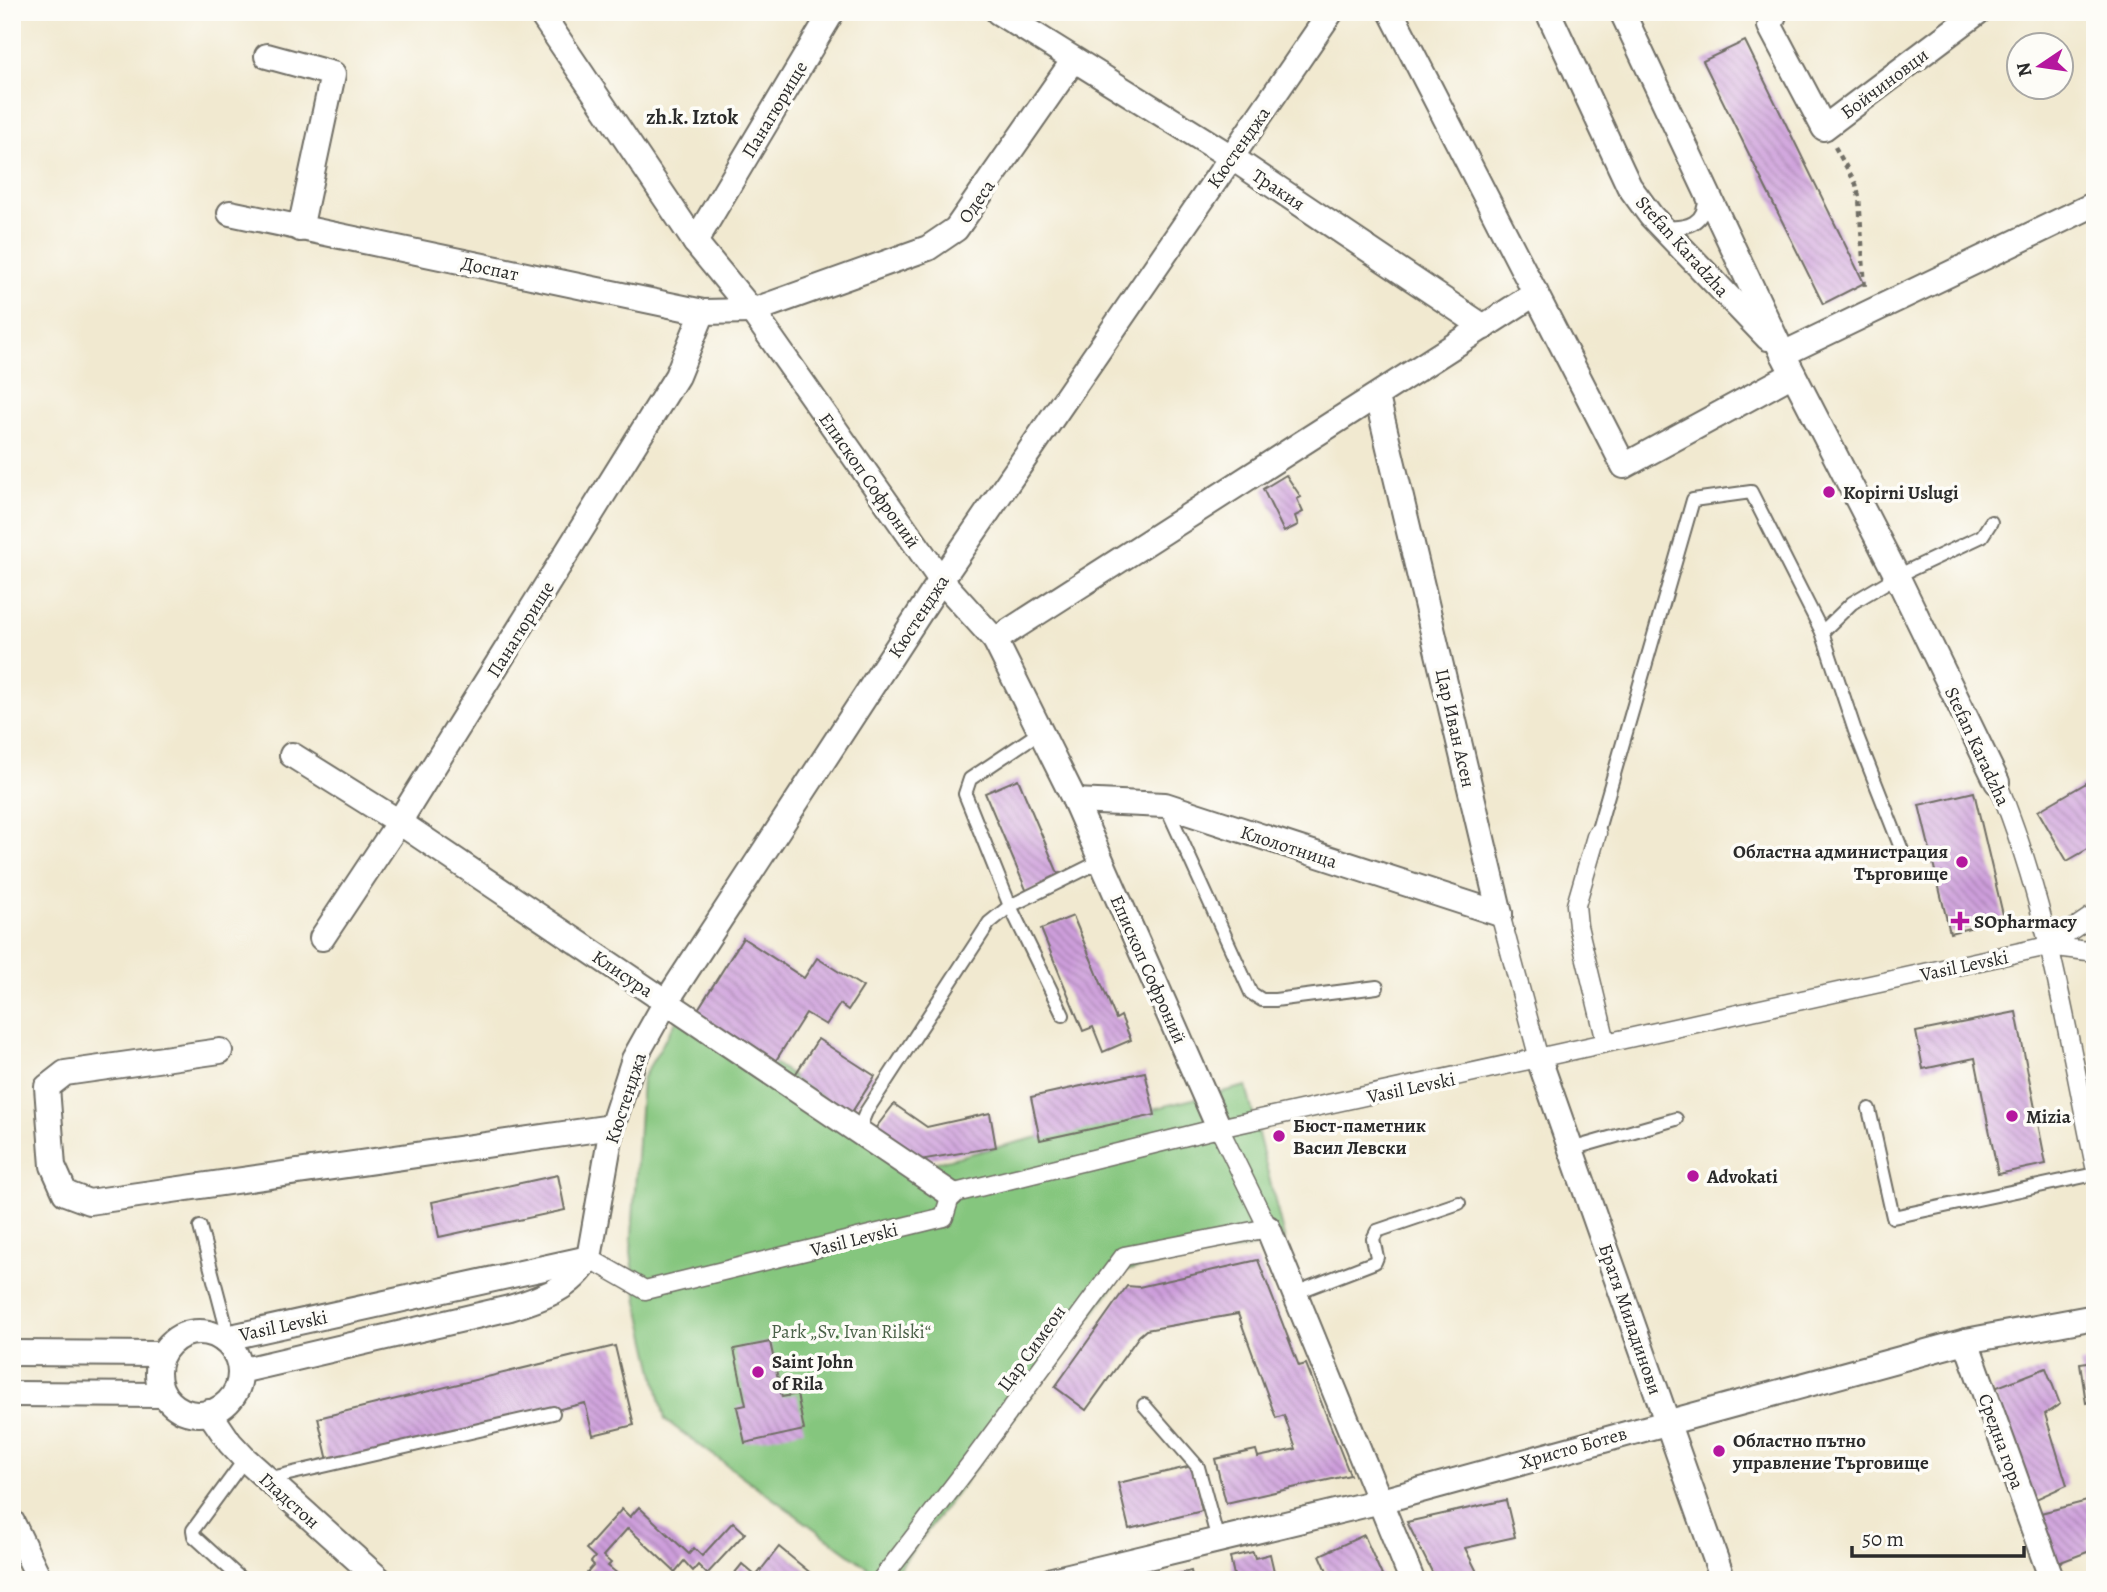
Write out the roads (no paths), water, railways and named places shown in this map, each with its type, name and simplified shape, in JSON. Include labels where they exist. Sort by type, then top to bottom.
[{"type":"street","name":"Епископ Софроний","points":[[540,12],[695,242],[752,311],[941,580],[995,640],[1075,801],[1219,1128]]},
{"type":"street","name":"Панагюрище","points":[[695,242],[832,12]]},
{"type":"street","name":"Тракия","points":[[998,12],[1231,157],[1485,327]]},
{"type":"street","name":"Кюстенджа","points":[[589,1258],[612,1127],[634,1059],[666,1002],[941,580],[1331,12]]},
{"type":"street","points":[[1391,12],[1624,466],[1867,314],[2095,204]]},
{"type":"street","name":"Stefan Karadzha","points":[[1548,12],[1629,186],[1663,228],[1788,364]]},
{"type":"street","name":"Stefan Karadzha","points":[[1622,12],[1788,364],[1897,576],[1997,782],[2030,870],[2049,946],[2095,1166]]},
{"type":"street","name":"Бойчиновци","points":[[1774,12],[1770,26],[1824,128],[1978,12]]},
{"type":"street","points":[[267,56],[333,74],[300,229]]},
{"type":"street","name":"Одеса","points":[[752,311],[928,248],[956,229],[1073,61]]},
{"type":"street","name":"Доспат","points":[[230,213],[703,312],[752,311]]},
{"type":"street","points":[[995,640],[1536,293]]},
{"type":"street","name":"Панагюрище","points":[[322,938],[399,822],[677,376],[703,312]]},
{"type":"street","name":"Цар Иван Асен","points":[[1377,397],[1500,914],[1539,1059]]},
{"type":"street","name":"Клисура","points":[[292,755],[399,822],[951,1194]]},
{"type":"street","name":"Клолотница","points":[[1075,801],[1165,805],[1500,914]]},
{"type":"street","points":[[1597,833],[1576,905],[1578,926],[1606,1042]]},
{"type":"street","points":[[2049,946],[2095,914]]},
{"type":"street","points":[[2049,946],[2095,927]]},
{"type":"street","name":"Vasil Levski","points":[[231,1349],[589,1258],[645,1290],[944,1217],[951,1194],[1219,1128],[2049,946],[2095,952]]},
{"type":"street","points":[[220,1051],[65,1073],[47,1087],[53,1166],[65,1193],[89,1202],[612,1127]]},
{"type":"street","name":"Братя Миладинови","points":[[1539,1059],[1723,1580]]},
{"type":"street","points":[[1219,1128],[1268,1228],[1412,1580]]},
{"type":"street","name":"Цар Симеон","points":[[881,1580],[1124,1256],[1268,1228]]},
{"type":"street","name":"Vasil Levski","points":[[231,1349],[528,1303],[562,1288],[580,1273],[589,1258]]},
{"type":"street","name":"Христо Ботев","points":[[1052,1580],[1381,1501],[1966,1341],[2095,1317]]},
{"type":"street","points":[[195,1331],[209,1333],[231,1349],[235,1392],[228,1401],[209,1412],[197,1413],[184,1411],[173,1405],[164,1395],[159,1375],[162,1354],[170,1343],[195,1331]]},
{"type":"street","name":"Средна гора","points":[[1966,1341],[2052,1580]]},
{"type":"street","points":[[12,1353],[162,1354]]},
{"type":"street","points":[[12,1394],[164,1395]]},
{"type":"street","name":"Гладстон","points":[[209,1412],[230,1443],[245,1459],[380,1580]]},
{"type":"street","points":[[12,1522],[40,1580]]},
{"type":"lane","points":[[1663,228],[1682,229],[1701,216],[1705,203],[1705,185]]},
{"type":"lane","points":[[1597,833],[1693,500],[1751,492],[1822,632],[1854,731],[1903,853]]},
{"type":"lane","points":[[1822,632],[1852,603],[1897,576],[1982,536],[1991,522]]},
{"type":"lane","points":[[1040,732],[970,779],[965,794],[1010,906],[1063,1015]]},
{"type":"lane","points":[[1165,805],[1251,993],[1262,1000],[1275,1000],[1377,987]]},
{"type":"lane","points":[[858,1131],[866,1112],[989,922],[1010,906],[1101,861]]},
{"type":"lane","points":[[1869,1109],[1893,1217],[2095,1174]]},
{"type":"lane","points":[[1571,1149],[1676,1119]]},
{"type":"lane","points":[[1295,1293],[1375,1262],[1377,1256],[1373,1239],[1377,1231],[1459,1203]]},
{"type":"lane","points":[[200,1227],[231,1349]]},
{"type":"lane","points":[[1144,1405],[1198,1467],[1218,1540]]},
{"type":"lane","points":[[267,1479],[553,1413]]},
{"type":"lane","points":[[242,1580],[194,1536],[193,1530],[245,1459]]},
{"type":"place","name":"Kopirni Uslugi","points":[[1829,492]]},
{"type":"place","name":"Областна администрация Търговище","points":[[1962,862]]},
{"type":"place","name":"SOpharmacy","points":[[1960,921]]},
{"type":"place","name":"Mizia","points":[[2012,1116]]},
{"type":"place","name":"Бюст-паметник Васил Левски","points":[[1279,1136]]},
{"type":"place","name":"Advokati","points":[[1693,1176]]},
{"type":"place","name":"Saint John of Rila","points":[[758,1372]]},
{"type":"place","name":"Областно пътно управление Търговище","points":[[1719,1451]]},
{"type":"district","name":"zh.k. Iztok","points":[[692,117]]},
{"type":"park label","name":"Park „Sv. Ivan Rilski“","points":[[851,1331]]}]
